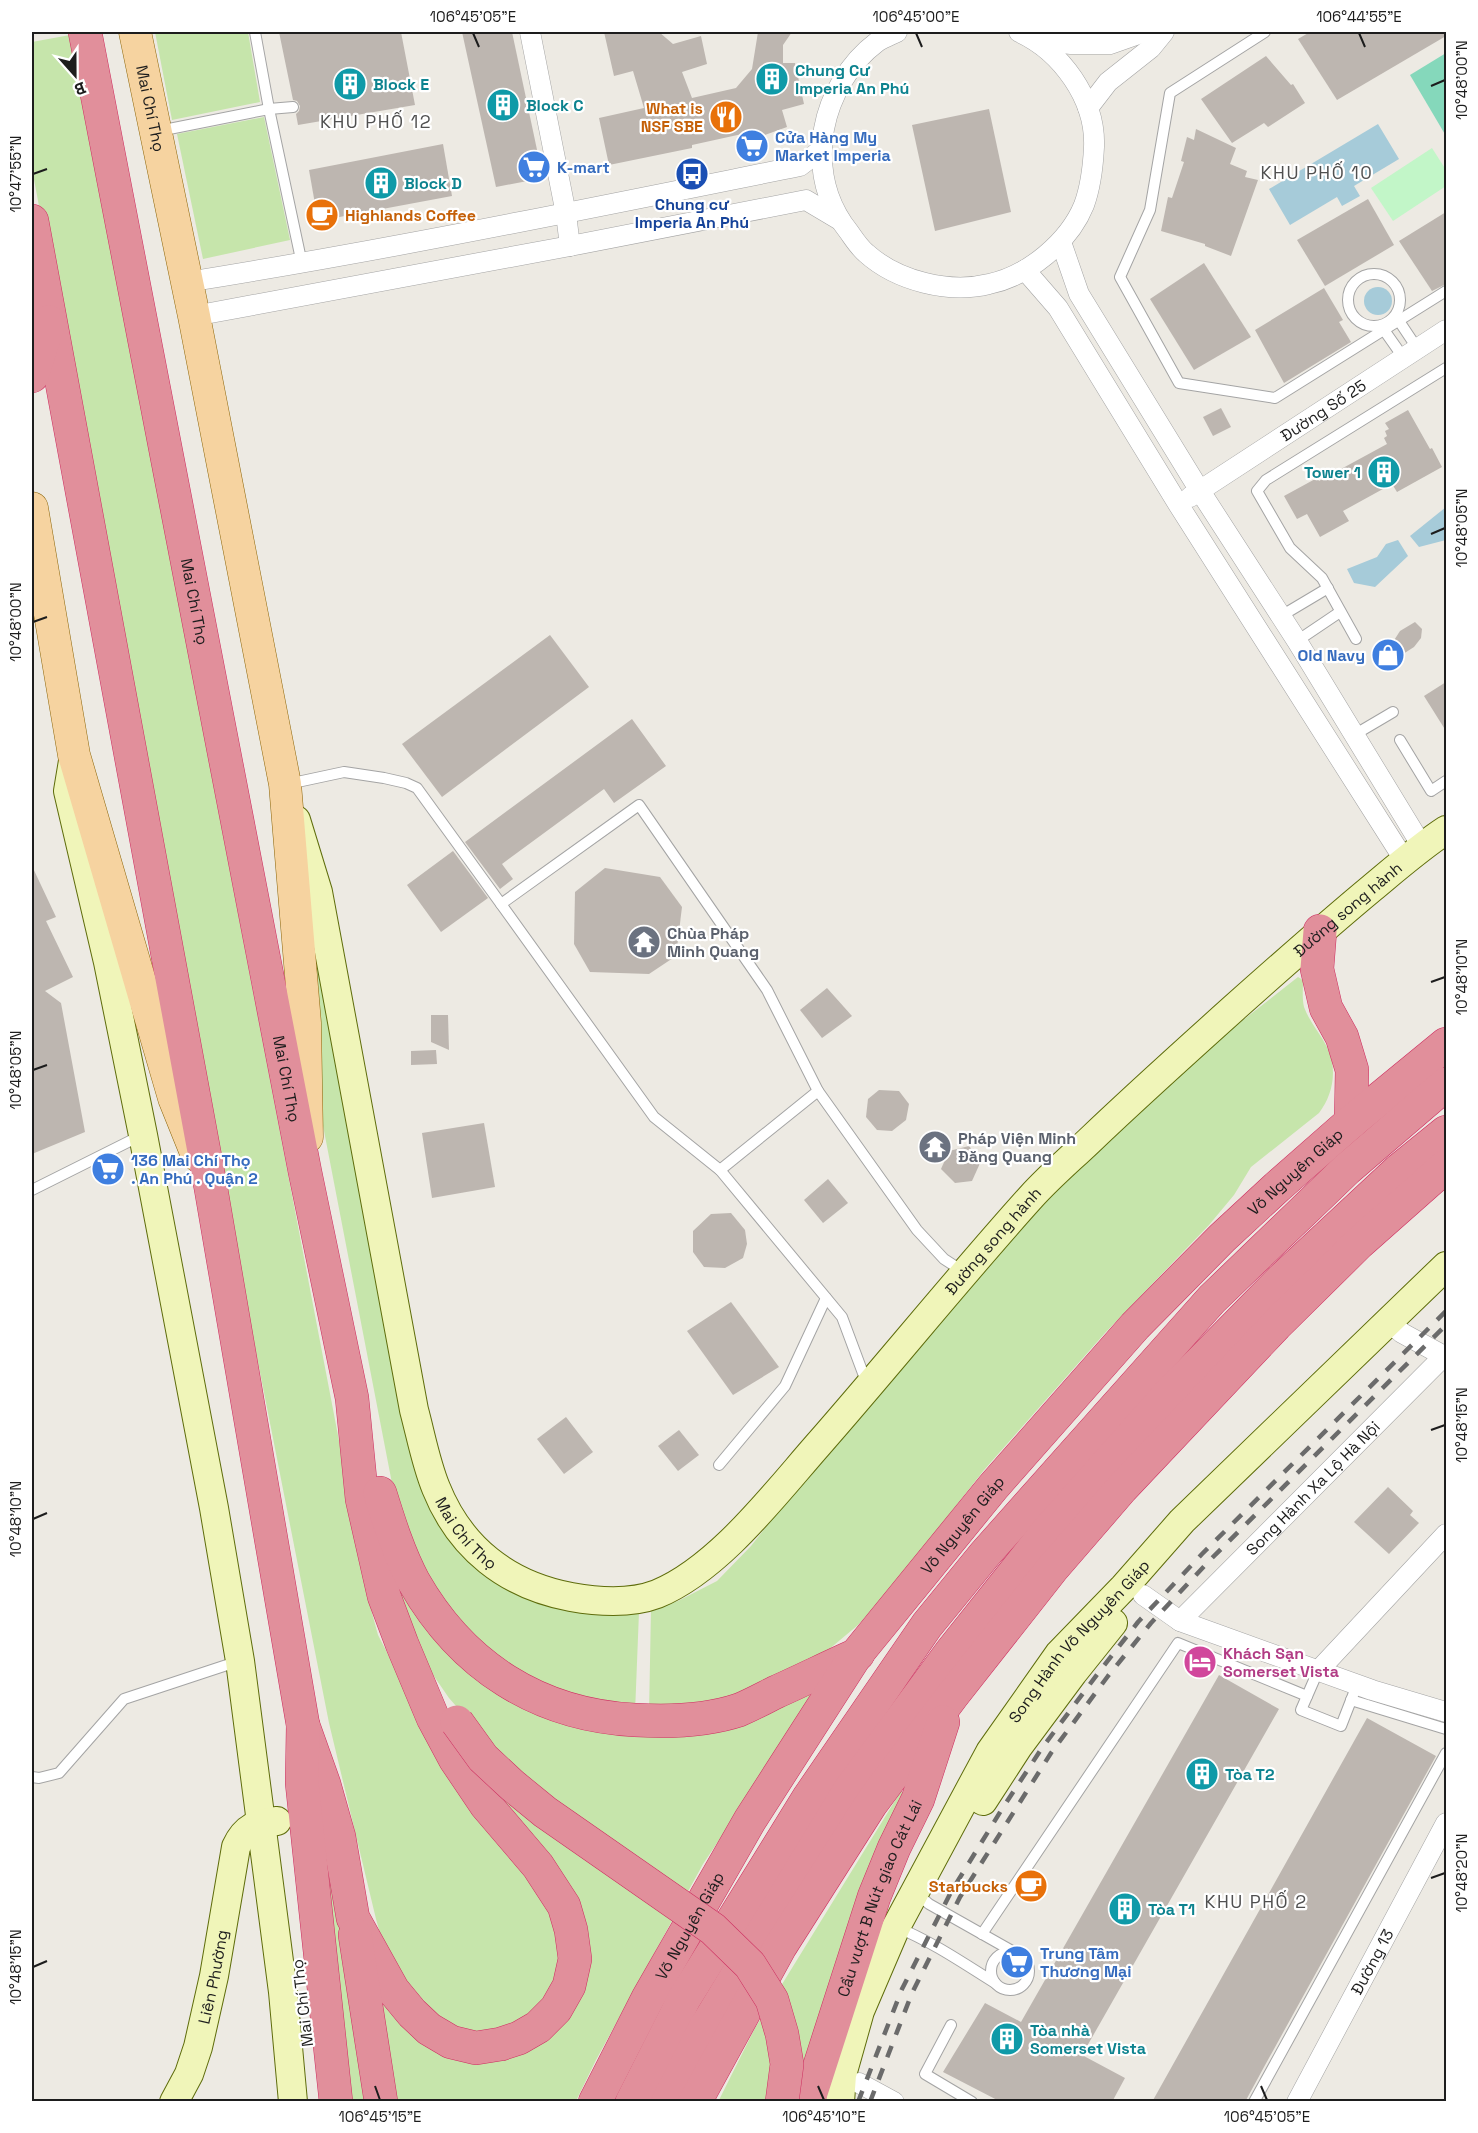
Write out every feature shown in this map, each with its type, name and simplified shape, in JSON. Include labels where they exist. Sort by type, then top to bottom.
[{"type":"highway","name":"Mai Chí Thọ","points":[[85,32],[305,1172],[354,1412]]},
{"type":"highway","name":"Mai Chí Thọ","points":[[32,220],[211,1189],[303,1725],[324,1784],[339,1837],[353,1918]]},
{"type":"highway","points":[[50,318],[32,371],[68,411]]},
{"type":"highway","points":[[1320,931],[1317,969],[1326,1008],[1342,1037],[1352,1070],[1351,1122]]},
{"type":"highway","name":"Võ Nguyên Giáp","points":[[595,2102],[648,1998],[750,1820],[856,1655],[993,1487],[1135,1326],[1222,1238],[1351,1122],[1446,1044]]},
{"type":"highway","name":"Võ Nguyên Giáp","points":[[632,2102],[684,1999],[739,1910],[809,1797],[927,1625],[985,1554],[1212,1299],[1347,1169],[1446,1084]]},
{"type":"highway","points":[[695,2102],[748,1981],[849,1791],[951,1652],[1046,1533],[1170,1393],[1273,1288],[1399,1170],[1446,1132]]},
{"type":"highway","points":[[766,1949],[952,1696],[1052,1569],[1122,1488],[1198,1405],[1359,1243],[1446,1166]]},
{"type":"highway","points":[[354,1412],[390,1525],[414,1581],[449,1632],[486,1667],[530,1695],[569,1710],[611,1719],[666,1722],[738,1710],[927,1625]]},
{"type":"highway","points":[[353,1918],[393,1990],[429,2029],[451,2042],[476,2048],[519,2038],[538,2027],[556,2009],[569,1986],[574,1959],[571,1930],[564,1906],[538,1866],[486,1805],[454,1759],[433,1718],[384,1596],[362,1499],[354,1412]]},
{"type":"highway","points":[[985,1554],[993,1487]]},
{"type":"highway","points":[[402,1644],[483,1758],[545,1812],[713,1929],[750,1965],[772,2000],[782,2034],[786,2064],[782,2102]]},
{"type":"highway","name":"Cầu vượt B Nút giao Cát Lái","points":[[808,2102],[874,1897],[894,1848],[918,1799],[952,1696]]},
{"type":"highway","name":"Mai Chí Thọ","points":[[303,1725],[302,1783],[336,2102]]},
{"type":"highway","points":[[353,1918],[356,1950],[381,2102]]},
{"type":"highway","points":[[668,2102],[705,2028],[748,1981]]},
{"type":"main road","name":"Mai Chí Thọ","points":[[135,32],[194,315],[285,784],[318,892],[414,1410],[434,1485],[450,1517],[471,1546],[492,1565],[519,1580],[551,1593],[588,1600],[625,1601],[653,1596],[679,1584],[705,1566],[731,1541]]},
{"type":"main road","name":"Mai Chí Thọ","points":[[32,508],[74,755],[174,1098],[211,1189]]},
{"type":"main road","name":"Mai Chí Thọ","points":[[74,755],[68,791],[108,962],[214,1508],[240,1661],[254,1767],[270,1822],[306,2023],[311,2102]]},
{"type":"main road","name":"Mai Chí Thọ","points":[[285,784],[305,1023],[307,1122],[305,1172]]},
{"type":"main road","name":"Đường song hành","points":[[731,1541],[771,1499],[868,1388],[964,1272],[1043,1185],[1145,1088],[1320,931],[1414,853],[1446,830]]},
{"type":"main road","name":"Mai Chí Thọ","points":[[307,1122],[379,1490]]},
{"type":"main road","name":"Mai Chí Thọ","points":[[143,1135],[153,1137],[159,1146],[161,1155],[232,1521],[257,1665],[293,2102]]},
{"type":"main road","name":"Song Hành Võ Nguyên Giáp","points":[[849,2090],[860,2066],[904,1930],[1018,1747],[1133,1591],[1193,1536],[1254,1470],[1395,1328],[1446,1266]]},
{"type":"main road","name":"Song Hành Võ Nguyên Giáp","points":[[1395,1328],[1446,1290]]},
{"type":"main road","name":"Liên Phường","points":[[174,2102],[189,2074],[198,2047],[214,1976],[236,1846],[254,1767]]},
{"type":"main road","points":[[236,1846],[241,1835],[252,1826],[270,1822]]},
{"type":"street","points":[[530,32],[566,214],[570,246]]},
{"type":"street","points":[[897,32],[882,37],[847,72],[828,109],[821,150],[825,185],[838,219],[866,253],[903,277],[945,288],[990,284],[1025,270],[1061,242],[1083,206],[1093,174],[1094,141],[1088,108],[1067,69],[1028,36]]},
{"type":"street","points":[[1028,36],[1071,44],[1110,44],[1150,32]]},
{"type":"street","points":[[1088,108],[1108,82],[1151,48],[1164,32]]},
{"type":"street","points":[[187,282],[302,264],[566,214],[800,165],[821,150]]},
{"type":"street","points":[[194,315],[806,200],[838,219]]},
{"type":"street","points":[[1061,242],[1079,294],[1354,735],[1414,853]]},
{"type":"street","points":[[288,298],[282,294],[275,280],[278,273],[302,264]]},
{"type":"street","points":[[1025,270],[1058,308],[1178,504],[1414,853]]},
{"type":"street","name":"Đường Số 25","points":[[1178,504],[1446,330]]},
{"type":"street","points":[[1395,1328],[1445,1357]]},
{"type":"street","name":"Song Hành Xa Lộ Hà Nội","points":[[1180,1621],[1445,1357]]},
{"type":"street","points":[[1318,1671],[1445,1538]]},
{"type":"street","points":[[1133,1591],[1180,1621],[1318,1671],[1354,1693],[1446,1712]]},
{"type":"street","name":"Đường 13","points":[[1297,2102],[1439,1854],[1446,1823]]},
{"type":"street","points":[[849,2090],[894,2102]]},
{"type":"lane","points":[[255,32],[302,264]]},
{"type":"lane","points":[[1265,32],[1170,93],[1150,210],[1120,277],[1179,383],[1275,398],[1446,291]]},
{"type":"lane","points":[[156,132],[269,109],[293,107]]},
{"type":"lane","points":[[1379,274],[1394,283],[1400,299],[1399,308],[1391,324],[1367,326],[1353,316],[1348,308],[1348,299],[1354,283],[1361,277],[1379,274]]},
{"type":"lane","points":[[1391,324],[1410,353]]},
{"type":"lane","points":[[1391,324],[1410,353]]},
{"type":"lane","points":[[1356,639],[1322,578],[1290,548],[1257,491],[1266,480],[1446,368]]},
{"type":"lane","points":[[1281,616],[1328,588]]},
{"type":"lane","points":[[1297,641],[1340,612]]},
{"type":"lane","points":[[1354,735],[1393,712]]},
{"type":"lane","points":[[1400,740],[1431,790],[1446,781]]},
{"type":"lane","points":[[285,784],[344,772],[406,783],[417,789],[654,1117],[720,1170],[842,1317],[868,1388]]},
{"type":"lane","points":[[501,904],[639,805],[767,990],[818,1091],[917,1230],[944,1259],[964,1272]]},
{"type":"lane","points":[[720,1170],[818,1091]]},
{"type":"lane","points":[[32,1190],[143,1135]]},
{"type":"lane","points":[[719,1465],[785,1386],[826,1298]]},
{"type":"lane","points":[[982,1934],[1178,1642],[1307,1696]]},
{"type":"lane","points":[[32,1777],[39,1778],[59,1773],[124,1699],[240,1661]]},
{"type":"lane","points":[[1318,1671],[1301,1710],[1341,1726],[1354,1693],[1446,1729]]},
{"type":"lane","points":[[1254,2102],[1446,1753]]},
{"type":"lane","points":[[904,1930],[1002,1989],[1022,1987],[1026,1982],[1029,1976],[1028,1964],[1020,1955],[965,1926],[922,1898]]},
{"type":"lane","points":[[994,1983],[990,1974],[993,1961],[1003,1953],[1014,1953]]},
{"type":"lane","points":[[951,2025],[925,2074],[972,2102]]},
{"type":"green space","points":[[155,32],[248,32],[260,102],[172,120]]},
{"type":"green space","points":[[70,35],[372,1613],[378,1635],[394,1666],[548,1892],[566,1932],[550,2005],[486,2036],[447,2027],[388,1962],[329,1723],[246,1301],[32,169],[32,42]]},
{"type":"green space","points":[[1446,53],[1446,136],[1410,75]]},
{"type":"green space","points":[[264,117],[290,240],[203,259],[177,134]]},
{"type":"green space","points":[[1432,148],[1446,170],[1446,186],[1393,221],[1371,188]]},
{"type":"green space","points":[[311,901],[460,1548],[639,1612],[635,1713],[525,1682],[437,1601],[396,1504],[314,1079]]},
{"type":"green space","points":[[1298,977],[1303,980],[1304,1007],[1327,1047],[1332,1064],[1331,1090],[1319,1113],[1251,1167],[1234,1195],[1209,1225],[1105,1333],[984,1470],[889,1591],[858,1625],[809,1666],[736,1702],[649,1714],[651,1609],[678,1601],[717,1581],[751,1546],[792,1494],[1049,1195],[1173,1075]]},
{"type":"green space","points":[[390,1567],[407,1589],[570,1723],[811,1692],[816,1695],[703,1864],[576,2101],[394,2101],[377,1980],[492,2058],[591,1959],[587,1925],[579,1903],[497,1809],[470,1722],[449,1698],[429,1669],[412,1632]]},
{"type":"green space","points":[[901,1791],[907,1795],[801,2089],[768,2093],[766,2101],[718,2102],[755,2028]]},
{"type":"green space","points":[[326,1842],[370,2101],[350,2101],[319,1843]]},
{"type":"water","points":[[1378,124],[1399,159],[1354,186],[1360,196],[1342,206],[1337,197],[1290,225],[1269,189]]},
{"type":"water","points":[[1378,287],[1388,291],[1392,301],[1388,311],[1378,315],[1368,311],[1364,301],[1368,291]]},
{"type":"water","points":[[1446,507],[1446,540],[1419,547],[1410,536]]},
{"type":"water","points":[[1398,540],[1408,556],[1375,587],[1354,583],[1347,569],[1377,557],[1386,544]]},
{"type":"building","name":"Block E","points":[[279,32],[401,32],[415,105],[298,125],[296,114],[300,106],[297,101],[293,100]]},
{"type":"building","name":"Block C","points":[[462,32],[512,32],[543,178],[496,187]]},
{"type":"building","points":[[604,32],[659,32],[673,44],[701,36],[707,64],[682,72],[692,98],[736,88],[752,69],[758,32],[792,32],[783,45],[783,63],[795,63],[804,104],[782,110],[787,127],[745,142],[742,134],[692,145],[692,148],[609,165],[599,118],[644,108],[633,71],[614,76]]},
{"type":"building","points":[[1310,32],[1446,32],[1446,36],[1337,100],[1298,39]]},
{"type":"building","points":[[1266,56],[1291,85],[1293,84],[1305,103],[1268,127],[1264,123],[1232,143],[1201,99]]},
{"type":"building","points":[[989,109],[1011,212],[935,231],[912,125]]},
{"type":"building","points":[[1196,129],[1236,148],[1230,164],[1247,171],[1245,177],[1258,180],[1231,256],[1205,246],[1205,244],[1161,231],[1168,197],[1172,198],[1184,162],[1181,161],[1187,137],[1194,140]]},
{"type":"building","name":"Block D","points":[[443,144],[452,196],[318,221],[309,170]]},
{"type":"building","points":[[1368,199],[1394,245],[1325,286],[1297,240]]},
{"type":"building","points":[[1446,212],[1446,284],[1432,291],[1399,241]]},
{"type":"building","points":[[1204,263],[1251,337],[1194,370],[1150,299]]},
{"type":"building","points":[[1324,288],[1343,320],[1339,322],[1351,342],[1284,383],[1255,330]]},
{"type":"building","points":[[1221,408],[1231,427],[1213,436],[1203,417]]},
{"type":"building","name":"Tower 1","points":[[1408,410],[1442,467],[1397,492],[1392,484],[1343,511],[1349,521],[1320,537],[1307,514],[1297,519],[1284,496],[1317,478],[1319,481],[1387,444],[1384,438],[1387,436],[1385,431],[1389,429],[1385,423]]},
{"type":"building","points":[[1415,622],[1422,629],[1421,638],[1414,647],[1400,656],[1391,645],[1400,631]]},
{"type":"building","points":[[550,635],[589,687],[442,797],[402,744]]},
{"type":"building","points":[[1446,682],[1446,731],[1424,696]]},
{"type":"building","points":[[632,719],[666,766],[614,803],[604,789],[502,864],[513,879],[500,889],[465,842]]},
{"type":"building","points":[[453,851],[488,898],[441,932],[407,885]]},
{"type":"building","points":[[32,866],[56,917],[46,921],[73,977],[45,991],[61,1003],[85,1132],[32,1154]]},
{"type":"building","points":[[605,868],[660,877],[682,907],[676,956],[649,974],[590,972],[574,944],[575,892]]},
{"type":"building","points":[[827,988],[852,1016],[822,1038],[800,1010]]},
{"type":"building","points":[[431,1015],[448,1015],[449,1050],[431,1042]]},
{"type":"building","points":[[436,1050],[437,1064],[411,1065],[411,1051]]},
{"type":"building","points":[[879,1090],[899,1091],[909,1104],[906,1120],[892,1131],[877,1130],[866,1117],[868,1099]]},
{"type":"building","points":[[484,1123],[495,1187],[432,1198],[422,1133]]},
{"type":"building","points":[[969,1146],[981,1161],[972,1181],[955,1183],[941,1169],[949,1151]]},
{"type":"building","points":[[828,1179],[848,1203],[823,1223],[804,1200]]},
{"type":"building","points":[[731,1213],[745,1230],[747,1244],[743,1258],[725,1268],[704,1267],[693,1252],[693,1231],[711,1214]]},
{"type":"building","points":[[731,1302],[779,1367],[733,1395],[687,1331]]},
{"type":"building","points":[[566,1417],[593,1452],[564,1474],[537,1439]]},
{"type":"building","points":[[679,1430],[699,1455],[678,1471],[658,1446]]},
{"type":"building","points":[[1388,1487],[1413,1511],[1410,1515],[1419,1523],[1389,1554],[1354,1522]]},
{"type":"building","points":[[1219,1675],[1279,1709],[1082,2055],[1125,2078],[1112,2102],[1001,2102],[943,2072],[985,2003],[1021,2022]]},
{"type":"building","points":[[1367,1718],[1436,1756],[1245,2102],[1152,2102]]},
{"type":"railway","points":[[858,2102],[902,1989],[951,1892],[1042,1748],[1138,1622],[1202,1554],[1446,1311]]},
{"type":"railway","points":[[870,2102],[912,1993],[960,1897],[1051,1753],[1108,1676],[1151,1623],[1210,1560],[1446,1325]]},
{"type":"place","name":"Chung Cư Imperia An Phú","points":[[772,79]]},
{"type":"place","name":"Block E","points":[[350,84]]},
{"type":"place","name":"Block C","points":[[503,105]]},
{"type":"place","name":"What is NSF SBE","points":[[726,117]]},
{"type":"place","name":"Cửa Hàng My Market Imperia","points":[[752,146]]},
{"type":"place","name":"K-mart","points":[[534,167]]},
{"type":"place","name":"Chung cư Imperia An Phú","points":[[692,174]]},
{"type":"place","name":"Block D","points":[[381,183]]},
{"type":"place","name":"Highlands Coffee","points":[[322,215]]},
{"type":"place","name":"Tower 1","points":[[1384,472]]},
{"type":"place","name":"Old Navy","points":[[1388,655]]},
{"type":"place","name":"Chùa Pháp Minh Quang","points":[[644,942]]},
{"type":"place","name":"Pháp Viện Minh Đăng Quang","points":[[935,1147]]},
{"type":"place","name":"136 Mai Chí Thọ . An Phú . Quận 2","points":[[108,1169]]},
{"type":"place","name":"Khách Sạn Somerset Vista","points":[[1200,1662]]},
{"type":"place","name":"Tòa T2","points":[[1202,1774]]},
{"type":"place","name":"Starbucks","points":[[1031,1886]]},
{"type":"place","name":"Tòa T1","points":[[1125,1909]]},
{"type":"place","name":"Trung Tâm Thương Mại","points":[[1017,1962]]},
{"type":"place","name":"Tòa nhà Somerset Vista","points":[[1007,2039]]},
{"type":"district","name":"KHU PHỐ 12","points":[[376,122]]},
{"type":"district","name":"KHU PHỐ 10","points":[[1317,173]]},
{"type":"district","name":"KHU PHỐ 2","points":[[1256,1902]]}]
